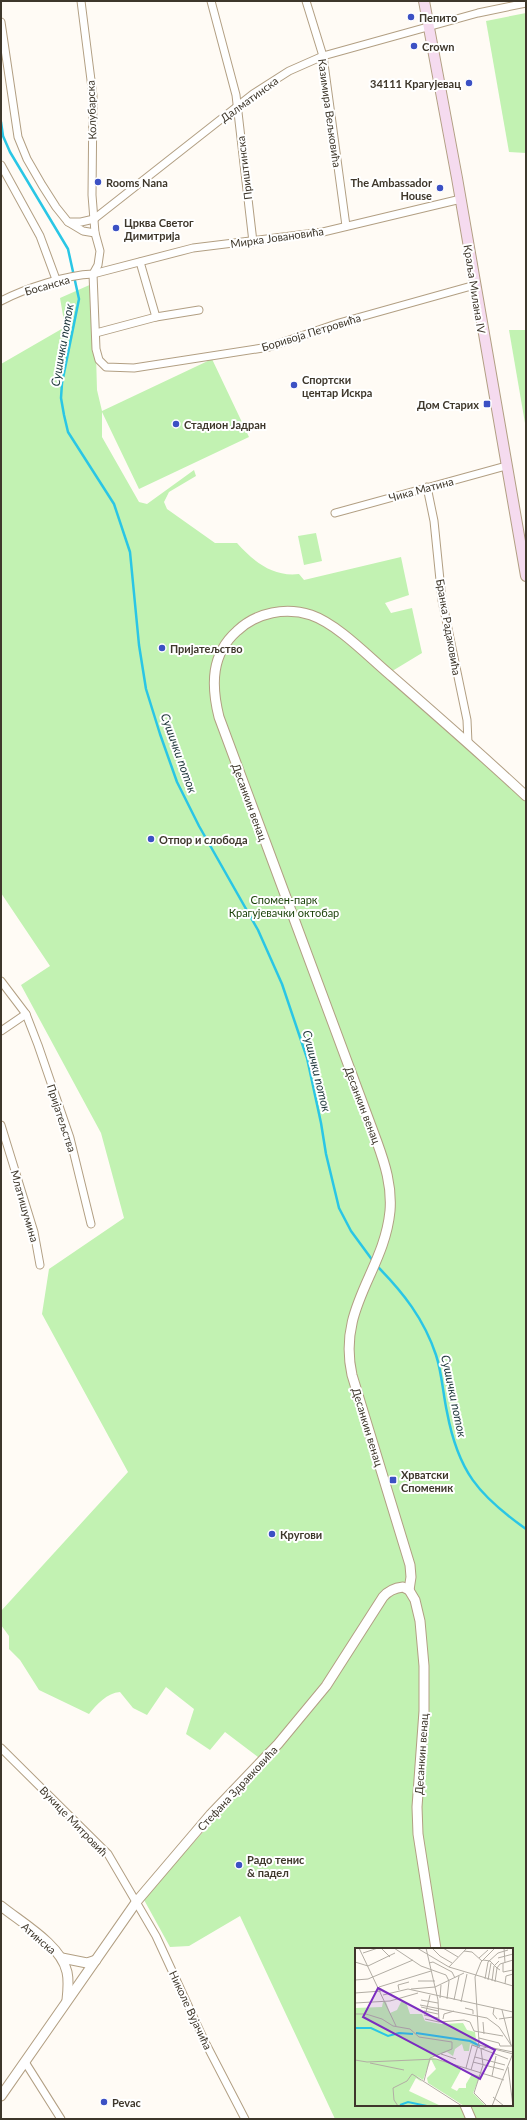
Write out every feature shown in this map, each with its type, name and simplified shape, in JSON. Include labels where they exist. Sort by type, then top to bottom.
[{"type":"main road","name":"Краља Милана IV","points":[[424,1],[461,199],[526,576]]},
{"type":"street","name":"Колубарска","points":[[81,1],[93,96],[94,218],[95,233],[100,258],[94,274],[96,349],[99,360]]},
{"type":"street","name":"Приштинска","points":[[211,1],[235,89],[253,242]]},
{"type":"street","name":"Казимира Вељковића","points":[[306,1],[323,56],[346,226]]},
{"type":"street","name":"Далматинска","points":[[94,218],[237,106],[289,71],[323,56],[478,13],[526,3]]},
{"type":"street","points":[[1,22],[18,137],[27,159],[56,207],[68,222],[83,231],[95,233]]},
{"type":"street","points":[[1,165],[40,236],[57,282]]},
{"type":"street","name":"Мирка Јовановића","points":[[94,274],[192,248],[302,236],[461,199]]},
{"type":"street","points":[[68,222],[81,222],[94,218]]},
{"type":"street","points":[[140,262],[156,317]]},
{"type":"street","name":"Босанска","points":[[1,301],[18,293],[65,279],[94,274]]},
{"type":"street","name":"Боривоја Петровића","points":[[99,360],[106,367],[134,368],[269,347],[339,323],[475,285]]},
{"type":"street","points":[[96,333],[156,317],[199,310]]},
{"type":"street","name":"Чика Матина","points":[[335,513],[506,466]]},
{"type":"street","name":"Бранка Радаковића","points":[[426,487],[434,521],[442,600],[467,720],[468,743]]},
{"type":"street","name":"Десанкин венац","points":[[436,1948],[418,1834],[417,1807],[424,1711],[424,1666],[420,1621],[415,1600],[409,1590],[411,1581],[410,1565],[349,1358],[351,1326],[378,1254],[390,1211],[390,1186],[385,1165],[219,717],[213,693],[215,668],[229,640],[245,624],[276,612],[291,611],[322,620],[345,637],[468,743],[526,796]]},
{"type":"street","name":"Пријатељства","points":[[1,981],[26,1014],[70,1138],[91,1224]]},
{"type":"street","points":[[1,1032],[26,1014]]},
{"type":"street","name":"Млатишумина","points":[[1,1125],[34,1232],[40,1265]]},
{"type":"street","name":"Стефана Здравковића","points":[[1,2096],[137,1901],[211,1814],[278,1744],[326,1686],[387,1593],[403,1587],[409,1590]]},
{"type":"street","name":"Вукице Митровић","points":[[1,1748],[108,1854],[137,1901]]},
{"type":"street","name":"Николе Вујачића","points":[[137,1901],[156,1936],[204,2040],[245,2119]]},
{"type":"street","name":"Атинска","points":[[1,1906],[52,1947],[62,1958],[68,1979],[67,2000]]},
{"type":"street","points":[[62,1958],[82,1962],[96,1960]]},
{"type":"street","points":[[25,2062],[61,2119]]},
{"type":"street","points":[[465,2106],[471,2119]]},
{"type":"green space","points":[[526,13],[526,153],[509,152],[486,21]]},
{"type":"green space","name":"Спомен-парк Крагујевачки октобар","points":[[94,283],[97,390],[102,411],[212,359],[249,437],[139,489],[102,412],[102,437],[139,502],[147,504],[194,470],[196,476],[169,492],[164,502],[167,509],[215,543],[237,543],[257,562],[272,571],[299,574],[304,580],[401,557],[409,595],[385,603],[391,613],[412,608],[422,653],[389,673],[526,796],[526,2119],[335,2119],[240,1916],[189,1946],[170,1947],[143,1898],[266,1763],[225,1732],[210,1750],[186,1734],[194,1709],[166,1687],[147,1715],[133,1708],[120,1692],[111,1694],[99,1703],[89,1714],[39,1690],[20,1660],[9,1649],[9,1636],[1,1625],[1,1611],[128,1472],[42,1314],[49,1269],[124,1218],[101,1133],[21,985],[50,966],[1,893],[1,364],[65,327],[60,298]]},
{"type":"green space","points":[[509,330],[526,330],[526,429]]},
{"type":"green space","points":[[316,533],[322,561],[304,565],[298,536]]},
{"type":"waterway","name":"Сушички поток","points":[[1,122],[3,136],[10,152],[68,249],[79,299],[62,383],[61,398],[64,415],[68,432],[114,504],[130,552],[139,645],[146,689],[160,734],[177,782],[199,826],[258,930],[282,984],[307,1058],[326,1154],[339,1208],[351,1231],[373,1261]]},
{"type":"waterway","name":"Сушички поток","points":[[376,1265],[395,1285],[412,1307],[431,1342],[440,1369],[452,1433],[464,1466],[483,1493],[509,1517],[526,1529]]},
{"type":"place","name":"Пепито","points":[[411,17]]},
{"type":"place","name":"Crown","points":[[414,46]]},
{"type":"place","name":"34111 Крагујевац","points":[[469,83]]},
{"type":"place","name":"Rooms Nana","points":[[98,182]]},
{"type":"place","name":"The Ambassador House","points":[[440,188]]},
{"type":"place","name":"Црква Светог Димитрија","points":[[116,228]]},
{"type":"place","name":"Спортски центар Искра","points":[[294,385]]},
{"type":"place","name":"Дом Старих","points":[[487,404]]},
{"type":"place","name":"Стадион Јадран","points":[[176,424]]},
{"type":"place","name":"Пријатељство","points":[[162,648]]},
{"type":"place","name":"Отпор и слобода","points":[[151,839]]},
{"type":"place","name":"Хрватски Споменик","points":[[393,1480]]},
{"type":"place","name":"Кругови","points":[[272,1534]]},
{"type":"place","name":"Радо тенис & падел","points":[[239,1865]]},
{"type":"place","name":"Pevac","points":[[104,2102]]}]
